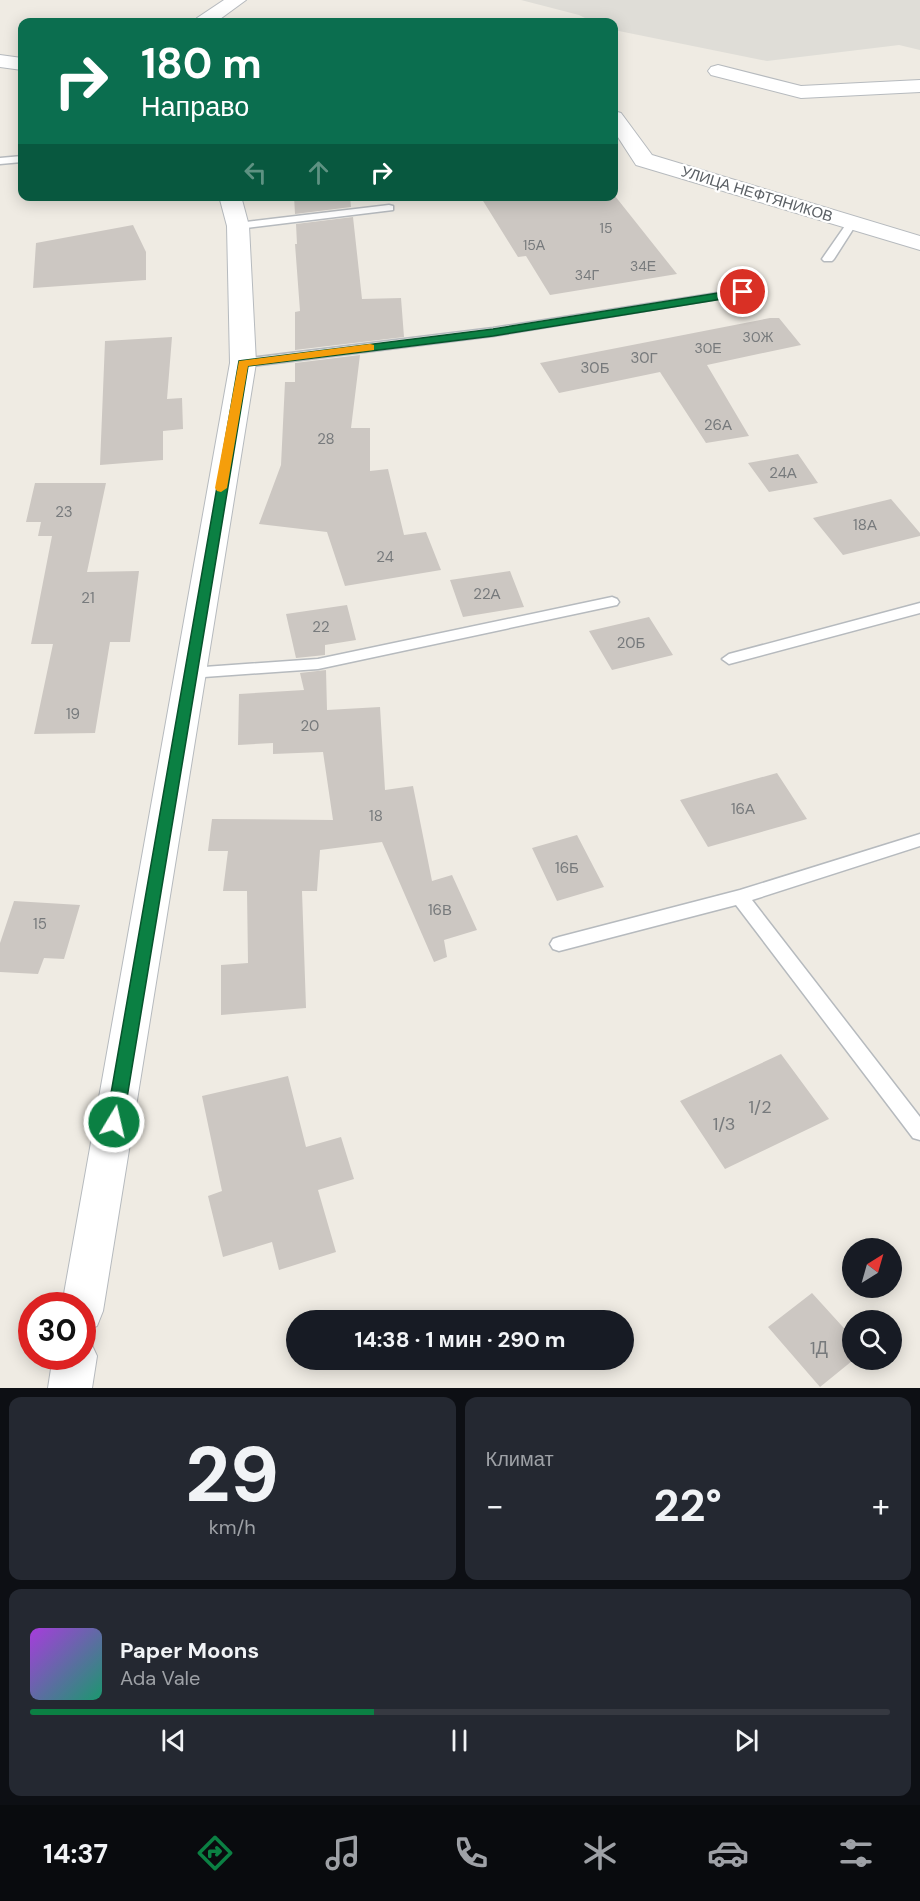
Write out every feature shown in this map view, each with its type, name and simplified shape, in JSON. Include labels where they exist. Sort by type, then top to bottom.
[{"type":"street","points":[[210,18],[237,0]]},
{"type":"street","points":[[0,61],[18,63]]},
{"type":"street","points":[[718,71],[801,92],[920,86]]},
{"type":"street","name":"УЛИЦА НЕФТЯНИКОВ","points":[[618,123],[644,160],[920,243]]},
{"type":"street","points":[[85,1292],[243,363],[234,211]]},
{"type":"street","points":[[69,1388],[72,1370]]},
{"type":"lane","points":[[0,161],[18,159]]},
{"type":"lane","points":[[234,211],[389,208]]},
{"type":"lane","points":[[828,259],[852,223]]},
{"type":"lane","points":[[243,363],[493,333],[743,292]]},
{"type":"lane","points":[[190,673],[318,664],[612,602]]},
{"type":"lane","points":[[729,658],[920,608]]},
{"type":"lane","points":[[559,944],[740,897],[920,840]]},
{"type":"lane","points":[[740,897],[920,1132]]},
{"type":"shaded area","points":[[521,0],[920,0],[920,50],[899,45],[767,61],[618,31],[618,18],[585,18]]},
{"type":"building","points":[[618,200],[677,274],[550,295],[526,256],[518,257],[483,201]]},
{"type":"building","points":[[294,201],[350,201],[351,207],[295,214]]},
{"type":"building","points":[[353,217],[362,299],[401,298],[404,337],[295,350],[295,312],[300,311],[295,244],[297,244],[296,224]]},
{"type":"building","points":[[133,225],[146,252],[146,280],[33,288],[36,243]]},
{"type":"building","points":[[779,318],[801,345],[707,365],[749,436],[706,443],[660,372],[559,393],[540,363]]},
{"type":"building","points":[[172,337],[167,399],[182,398],[183,429],[163,431],[163,460],[100,465],[105,341]]},
{"type":"building","points":[[360,355],[351,428],[370,428],[370,471],[388,469],[404,535],[426,532],[441,570],[345,586],[327,532],[259,524],[281,465],[285,382],[295,382],[295,363]]},
{"type":"building","points":[[798,454],[818,483],[769,492],[748,463]]},
{"type":"building","points":[[35,483],[106,483],[87,572],[139,571],[130,642],[110,642],[95,733],[34,734],[53,644],[31,644],[52,536],[38,536],[41,522],[26,522]]},
{"type":"building","points":[[891,499],[920,533],[920,536],[843,555],[813,518]]},
{"type":"building","points":[[510,571],[524,607],[463,617],[450,580]]},
{"type":"building","points":[[347,605],[356,640],[325,645],[325,655],[296,658],[286,614]]},
{"type":"building","points":[[649,617],[673,655],[612,670],[589,631]]},
{"type":"building","points":[[326,670],[327,710],[380,707],[385,790],[413,786],[432,881],[452,875],[477,930],[444,940],[447,957],[434,962],[382,842],[320,850],[317,891],[302,891],[306,1008],[221,1015],[221,965],[248,963],[247,891],[223,891],[228,851],[208,851],[212,819],[333,820],[323,752],[273,754],[273,743],[238,745],[239,694],[304,690],[300,673]]},
{"type":"building","points":[[777,773],[807,819],[708,847],[680,800]]},
{"type":"building","points":[[577,835],[604,887],[557,901],[532,848]]},
{"type":"building","points":[[14,901],[80,905],[64,959],[44,958],[38,974],[0,972],[0,943]]},
{"type":"building","points":[[781,1054],[829,1119],[725,1169],[680,1101]]},
{"type":"building","points":[[288,1076],[306,1147],[341,1137],[354,1179],[318,1190],[336,1252],[279,1270],[272,1242],[223,1257],[208,1196],[222,1191],[202,1096]]},
{"type":"building","points":[[812,1293],[842,1326],[842,1369],[820,1387],[768,1327]]},
{"type":"slow traffic","points":[[221,488],[243,363],[370,348]]},
{"type":"route","points":[[114,1122],[243,363],[493,333],[743,292]]}]
